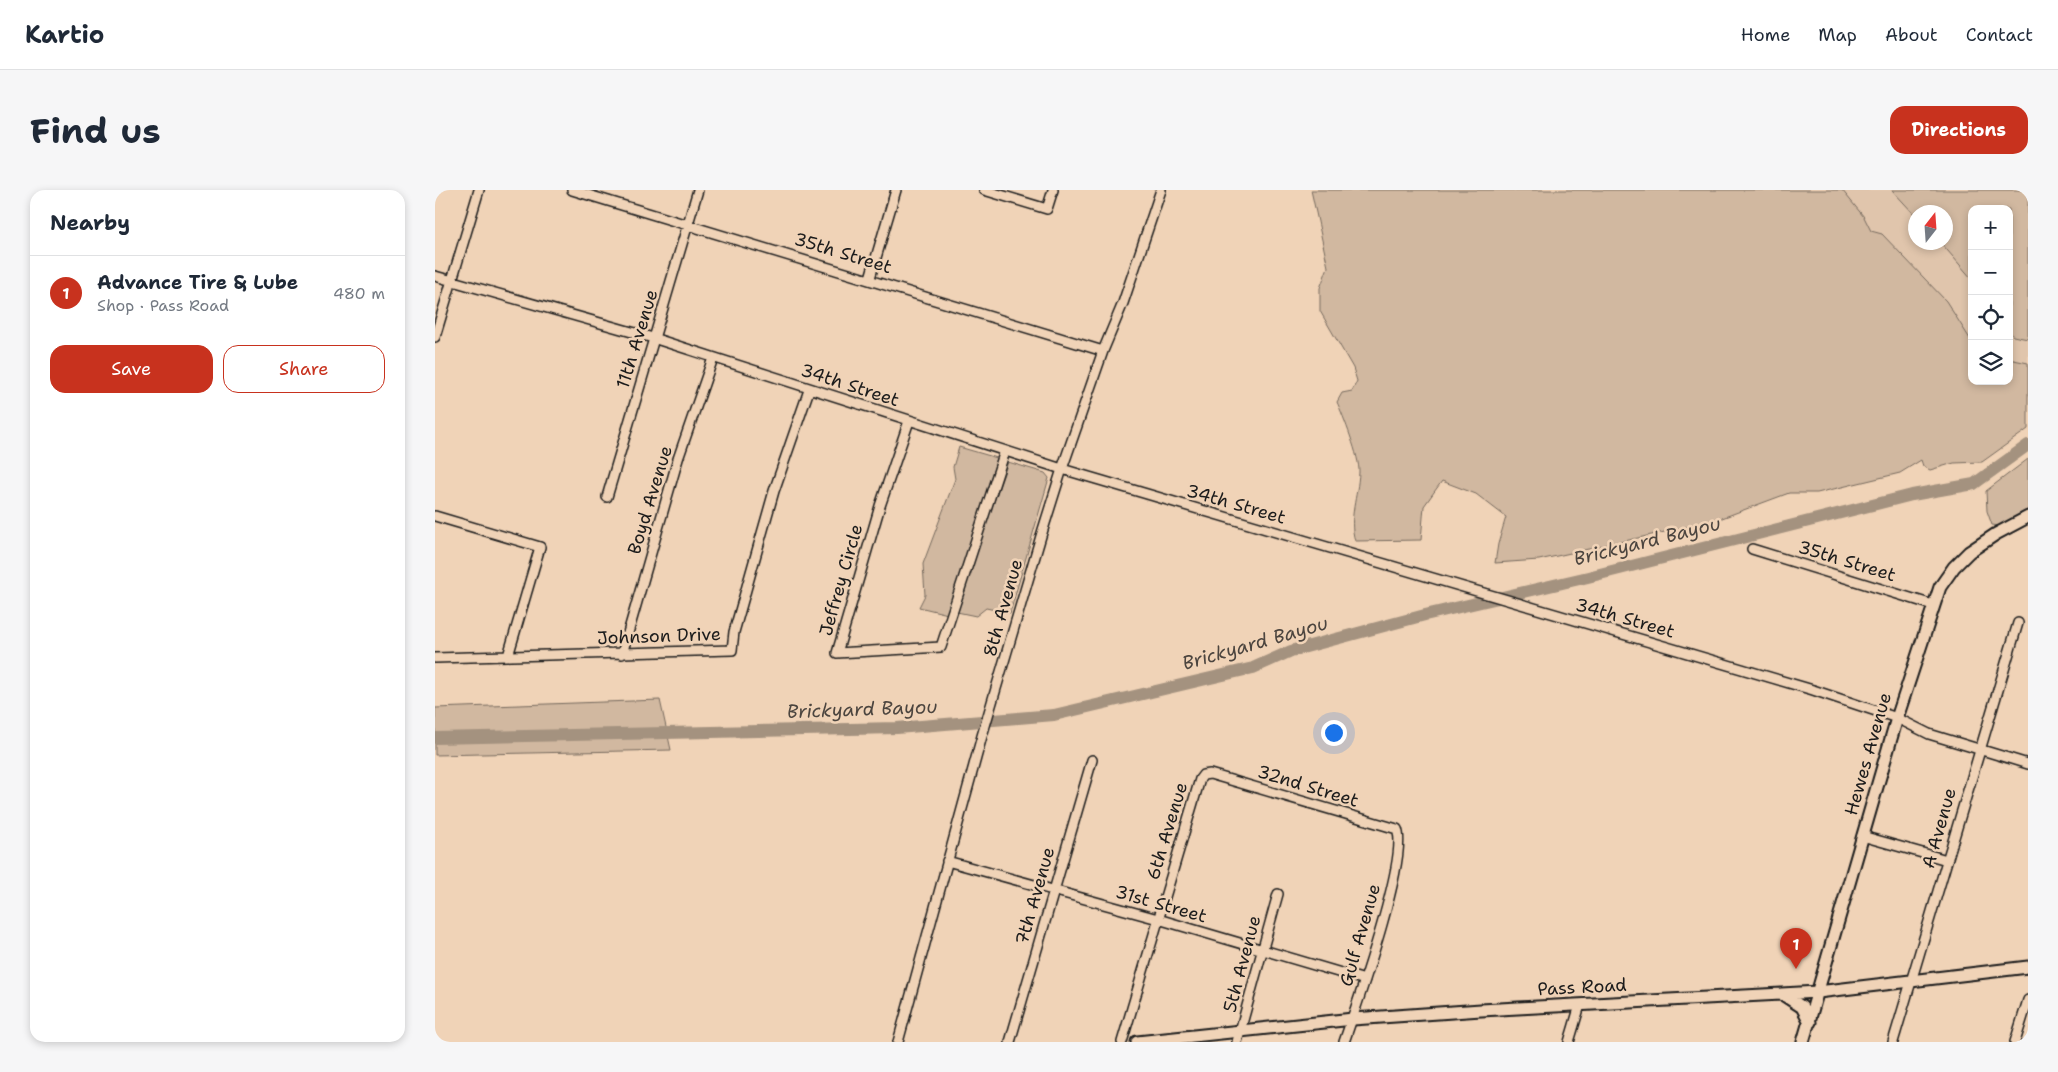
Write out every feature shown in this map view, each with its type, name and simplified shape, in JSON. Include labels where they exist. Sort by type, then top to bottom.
[{"type":"main road","name":"Hewes Avenue","points":[[1803,1042],[1897,718],[1933,605],[1947,576],[1969,552],[1996,534],[2028,517]]},
{"type":"main road","name":"Pass Road","points":[[1137,1042],[1239,1037],[1353,1019],[1819,992],[2028,967]]},
{"type":"main road","points":[[1782,994],[1802,1007],[1809,1022]]},
{"type":"street","points":[[435,337],[479,190]]},
{"type":"street","name":"35th Street","points":[[572,190],[871,278],[1103,350]]},
{"type":"street","name":"11th Avenue","points":[[607,497],[698,190]]},
{"type":"street","points":[[871,278],[896,190]]},
{"type":"street","points":[[984,190],[1047,209],[1053,190]]},
{"type":"street","name":"8th Avenue","points":[[898,1042],[981,736],[1062,469],[1103,350],[1123,302],[1161,190]]},
{"type":"street","name":"34th Street","points":[[435,276],[653,338],[809,390],[1062,469],[1813,690],[1897,718],[1929,734],[2028,764]]},
{"type":"street","name":"Boyd Avenue","points":[[622,654],[678,459],[713,358]]},
{"type":"street","name":"Johnson Drive","points":[[435,658],[732,650],[734,632],[774,491],[809,390]]},
{"type":"street","name":"Jeffrey Circle","points":[[909,421],[880,506],[837,653],[941,648],[1005,451]]},
{"type":"street","points":[[435,518],[540,548],[509,656]]},
{"type":"street","name":"35th Street","points":[[1752,549],[1933,605]]},
{"type":"street","name":"A Avenue","points":[[1893,1042],[2017,623]]},
{"type":"street","name":"7th Avenue","points":[[1010,1042],[1091,760]]},
{"type":"street","name":"32nd Street","points":[[1203,775],[1210,774],[1397,829],[1399,835]]},
{"type":"street","name":"6th Avenue","points":[[1122,1042],[1203,775]]},
{"type":"street","name":"Gulf Avenue","points":[[1344,1042],[1353,1019],[1393,883],[1399,835]]},
{"type":"street","points":[[1863,836],[1947,860]]},
{"type":"street","name":"31st Street","points":[[947,861],[1158,919],[1365,980]]},
{"type":"street","name":"5th Avenue","points":[[1239,1037],[1278,894]]},
{"type":"street","points":[[2015,1042],[2028,1000]]},
{"type":"street","points":[[1569,1042],[1579,1005]]},
{"type":"shaded area","points":[[1311,190],[1842,190],[1864,217],[1871,231],[1882,234],[1946,301],[1968,336],[1968,385],[2013,385],[2013,360],[2028,363],[2028,429],[1982,462],[1954,463],[1930,470],[1923,466],[1921,460],[1900,473],[1817,493],[1789,493],[1714,521],[1539,560],[1495,563],[1498,544],[1506,517],[1476,494],[1442,481],[1424,506],[1421,540],[1355,541],[1353,515],[1359,466],[1351,437],[1337,402],[1342,393],[1352,391],[1357,381],[1353,368],[1320,311],[1320,288],[1328,267]]},
{"type":"shaded area","points":[[1728,190],[2028,190],[2028,411],[1984,445],[1882,234]]},
{"type":"shaded area","points":[[1892,190],[2028,190],[2028,339],[2013,336],[2013,205],[1968,205],[1968,274],[1947,250],[1953,250],[1953,205],[1908,205],[1908,207]]},
{"type":"shaded area","points":[[959,447],[997,458],[948,614],[919,607],[925,595],[923,564],[955,479],[953,467]]},
{"type":"shaded area","points":[[2028,459],[2028,512],[2000,526],[1992,525],[1987,511],[1986,491]]},
{"type":"shaded area","points":[[1008,462],[1045,473],[1049,478],[1010,613],[986,608],[976,616],[957,612],[981,538]]},
{"type":"shaded area","points":[[660,700],[671,750],[435,755],[435,708]]},
{"type":"waterway","name":"Brickyard Bayou","points":[[435,738],[897,728],[1054,715],[1253,668],[1291,651],[1425,615],[1588,577],[1912,495],[1974,484],[2028,445]]},
{"type":"place","name":"Advance Tire & Lube","points":[[1796,969]]}]
